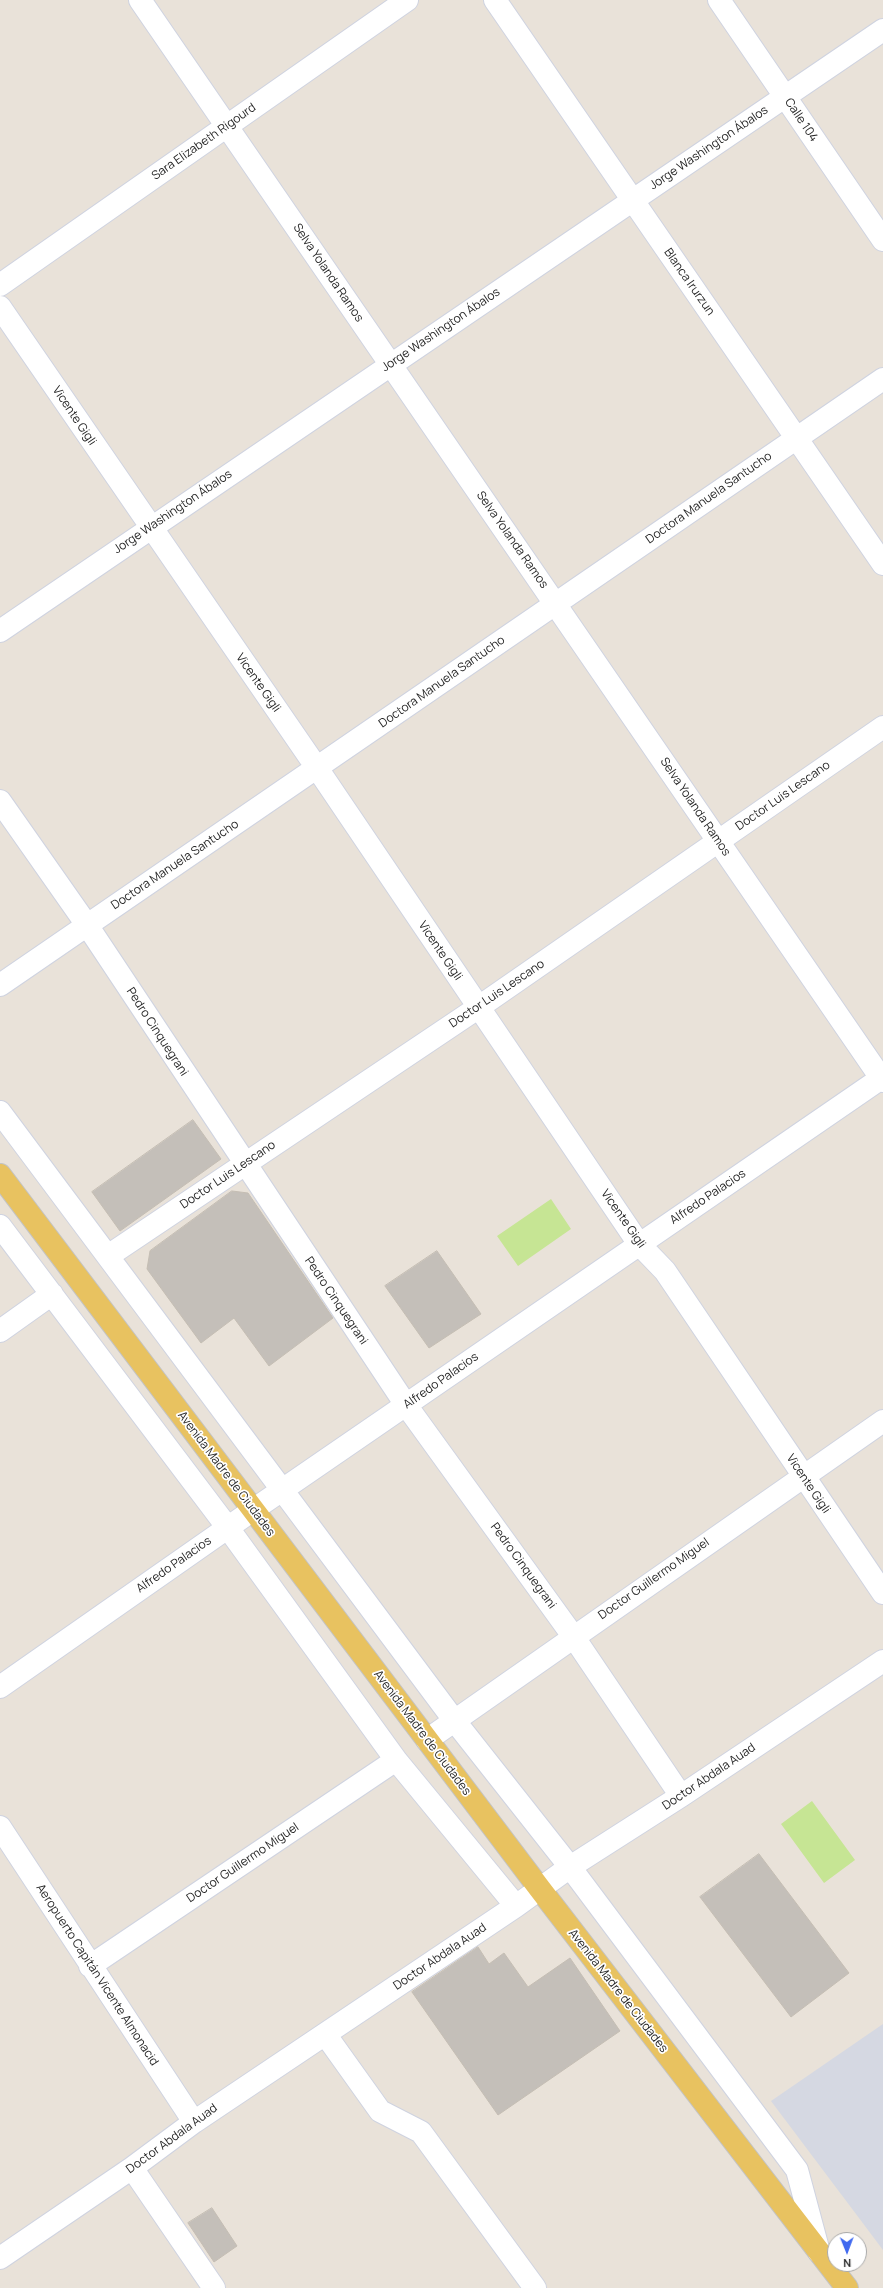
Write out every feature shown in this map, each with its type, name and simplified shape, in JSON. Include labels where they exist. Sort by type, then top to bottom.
[{"type":"main road","name":"Avenida Madre de Ciudades","points":[[0,1175],[540,1890],[846,2288]]},
{"type":"street","name":"Selva Yolanda Ramos","points":[[140,0],[882,1078]]},
{"type":"street","name":"Sara Elizabeth Rigourd","points":[[0,285],[407,0]]},
{"type":"street","name":"Blanca Irurzun","points":[[495,0],[883,564]]},
{"type":"street","name":"Calle 104","points":[[719,0],[883,240]]},
{"type":"street","name":"Jorge Washington Ábalos","points":[[0,631],[883,30]]},
{"type":"street","name":"Vicente Gigli","points":[[0,307],[150,528],[317,768],[639,1244],[665,1271],[802,1476],[883,1593]]},
{"type":"street","name":"Doctora Manuela Santucho","points":[[0,984],[556,604],[883,378]]},
{"type":"street","name":"Doctor Luis Lescano","points":[[108,1256],[479,1007],[883,727]]},
{"type":"street","name":"Pedro Cinquegrani","points":[[0,801],[87,925],[244,1164],[406,1405],[573,1636],[681,1796]]},
{"type":"street","name":"Alfredo Palacios","points":[[0,1687],[282,1490],[882,1078]]},
{"type":"street","points":[[0,1112],[454,1720],[570,1867],[797,2170],[819,2252]]},
{"type":"street","points":[[0,1226],[228,1528],[396,1760],[516,1906]]},
{"type":"street","points":[[0,1331],[52,1294]]},
{"type":"street","name":"Doctor Guillermo Miguel","points":[[427,1740],[573,1636],[883,1420]]},
{"type":"street","name":"Doctor Abdala Auad","points":[[0,2258],[132,2168],[194,2122],[540,1890],[570,1867],[681,1796],[883,1661]]},
{"type":"street","name":"Doctor Guillermo Miguel","points":[[90,1966],[396,1760]]},
{"type":"street","name":"Aeropuerto Capitán Vicente Almonacid","points":[[0,1827],[194,2122]]},
{"type":"street","points":[[325,2034],[380,2111],[421,2132],[535,2288]]},
{"type":"street","points":[[132,2168],[214,2288]]},
{"type":"shaded area","points":[[883,2024],[883,2250],[771,2101]]},
{"type":"green space","points":[[551,1199],[571,1229],[518,1266],[497,1236]]},
{"type":"green space","points":[[812,1801],[855,1860],[824,1883],[781,1824]]},
{"type":"building","points":[[193,1120],[221,1159],[120,1231],[92,1192]]},
{"type":"building","points":[[232,1191],[248,1193],[333,1318],[269,1366],[234,1318],[201,1343],[147,1269],[150,1251]]},
{"type":"building","points":[[437,1251],[481,1314],[429,1348],[385,1286]]},
{"type":"building","points":[[759,1854],[849,1973],[791,2017],[700,1897]]},
{"type":"building","points":[[478,1947],[489,1964],[504,1953],[528,1987],[570,1958],[620,2031],[498,2115],[412,1992]]},
{"type":"building","points":[[212,2208],[237,2246],[214,2262],[188,2223]]}]
